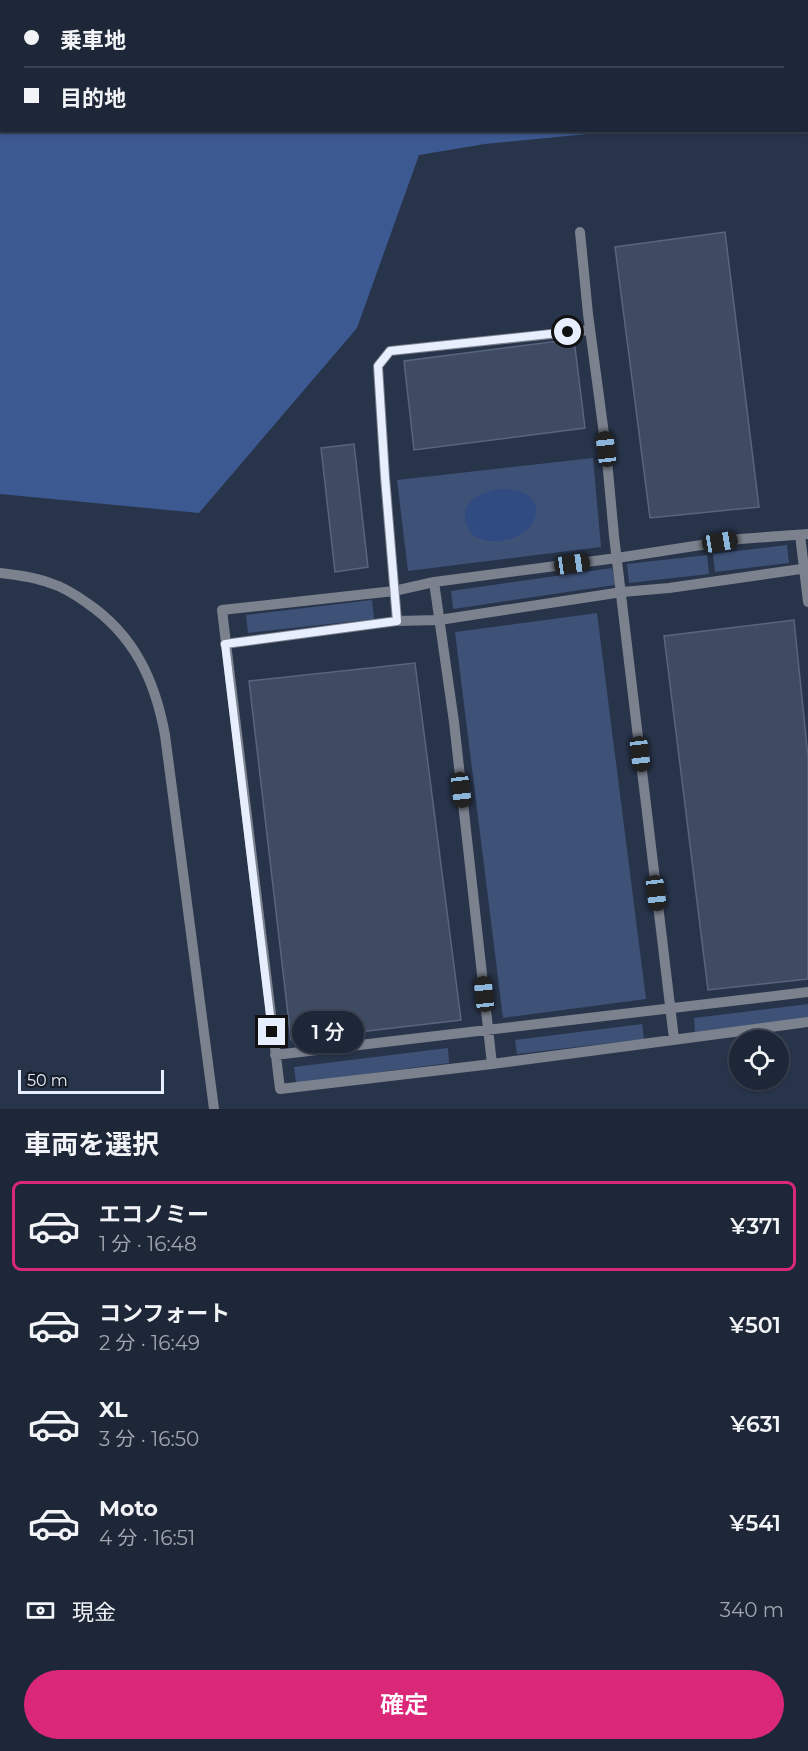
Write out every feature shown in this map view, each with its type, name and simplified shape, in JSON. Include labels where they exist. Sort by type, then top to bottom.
[{"type":"lane","points":[[580,232],[674,1039]]},
{"type":"lane","points":[[397,621],[378,366],[390,351],[590,330]]},
{"type":"lane","points":[[808,602],[804,534],[740,539],[434,582],[394,591],[222,610],[280,1089],[492,1064],[808,1022]]},
{"type":"lane","points":[[225,644],[397,621],[439,620],[622,592],[669,588],[806,568]]},
{"type":"lane","points":[[0,573],[53,584],[102,613],[123,633],[139,656],[151,682],[161,709],[165,735],[214,1109]]},
{"type":"lane","points":[[434,582],[454,722],[492,1064]]},
{"type":"lane","points":[[275,1055],[808,992]]},
{"type":"shaded area","points":[[0,132],[608,132],[485,144],[419,155],[357,328],[199,513],[0,494]]},
{"type":"shaded area","points":[[593,458],[601,547],[408,571],[397,480]]},
{"type":"shaded area","points":[[499,489],[518,491],[530,497],[536,505],[536,515],[531,525],[521,534],[507,540],[481,539],[473,535],[468,528],[465,519],[466,507],[477,497]]},
{"type":"shaded area","points":[[787,545],[789,563],[715,572],[713,554]]},
{"type":"shaded area","points":[[707,555],[709,574],[629,583],[627,564]]},
{"type":"shaded area","points":[[612,568],[615,585],[453,609],[451,591]]},
{"type":"shaded area","points":[[372,600],[374,619],[248,633],[246,615]]},
{"type":"shaded area","points":[[597,613],[646,999],[503,1018],[455,632]]},
{"type":"shaded area","points":[[808,1004],[808,1018],[695,1032],[694,1018]]},
{"type":"shaded area","points":[[642,1024],[644,1039],[517,1054],[515,1040]]},
{"type":"shaded area","points":[[448,1048],[449,1063],[296,1083],[294,1067]]},
{"type":"building","points":[[725,232],[759,507],[650,518],[615,247]]},
{"type":"building","points":[[574,339],[585,428],[414,450],[404,361]]},
{"type":"building","points":[[354,444],[368,567],[335,572],[321,448]]},
{"type":"building","points":[[794,620],[808,757],[808,979],[708,990],[664,636]]},
{"type":"building","points":[[415,663],[461,1020],[291,1040],[249,681]]},
{"type":"route","points":[[272,1032],[225,644],[397,621],[378,366],[390,351],[568,332]]}]
